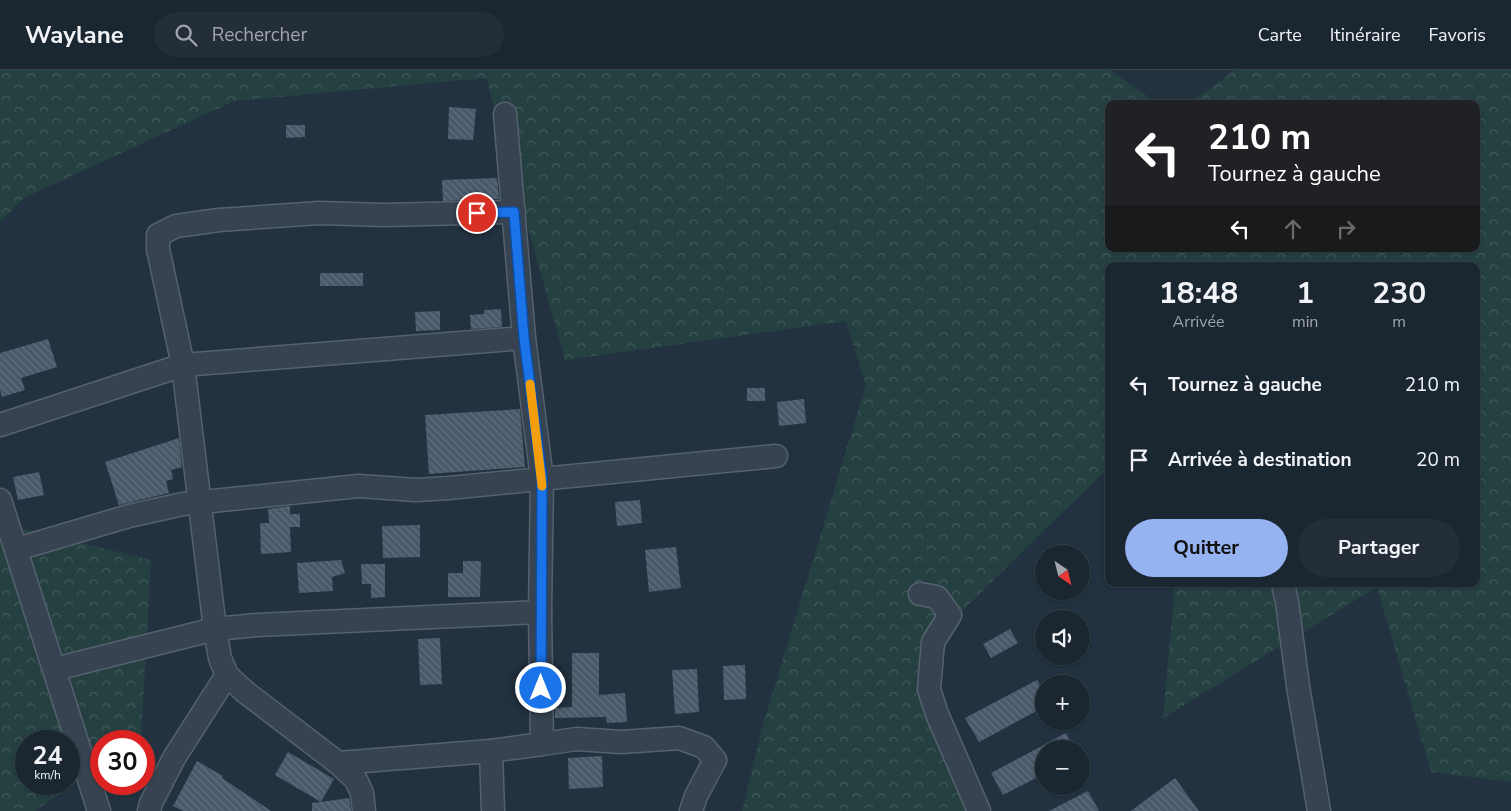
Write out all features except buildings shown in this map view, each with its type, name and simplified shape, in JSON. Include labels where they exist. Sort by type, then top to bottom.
[{"type":"street","points":[[506,114],[524,338],[542,479],[540,612],[542,744]]},
{"type":"street","points":[[364,811],[362,793],[356,780],[338,763],[244,692],[227,675],[220,658],[183,365],[158,250],[158,236],[176,226],[219,220],[319,213],[514,212]]},
{"type":"street","points":[[0,425],[183,365],[524,338]]},
{"type":"street","points":[[17,549],[129,516],[182,504],[359,486],[416,490],[776,456]]},
{"type":"street","points":[[0,500],[100,811]]},
{"type":"street","points":[[1284,587],[1299,695],[1319,811]]},
{"type":"street","points":[[920,594],[937,597],[950,615],[933,642],[930,690],[937,714],[979,811]]},
{"type":"street","points":[[55,669],[215,629],[276,624],[540,612]]},
{"type":"street","points":[[149,811],[151,802],[174,758],[227,675]]},
{"type":"street","points":[[338,763],[491,751],[578,739],[621,742],[679,738],[704,747],[715,760],[696,796],[691,811]]},
{"type":"street","points":[[491,751],[493,811]]},
{"type":"green space","points":[[0,70],[1110,70],[1153,100],[1105,100],[1105,252],[1480,252],[1480,100],[1194,100],[1235,70],[1511,70],[1511,782],[1431,772],[1377,587],[1480,587],[1480,262],[1105,262],[1105,471],[920,652],[971,811],[742,811],[762,728],[866,385],[846,321],[565,360],[486,78],[234,101],[24,198],[0,222]]},
{"type":"green space","points":[[0,523],[151,560],[142,730],[90,730],[90,774],[80,780],[80,730],[15,730],[15,795],[58,795],[35,811],[0,811]]},
{"type":"green space","points":[[1175,587],[1377,587],[1163,718]]},
{"type":"slow traffic","points":[[530,384],[542,486]]},
{"type":"route","points":[[477,213],[514,212],[524,338],[542,479],[541,688]]}]
